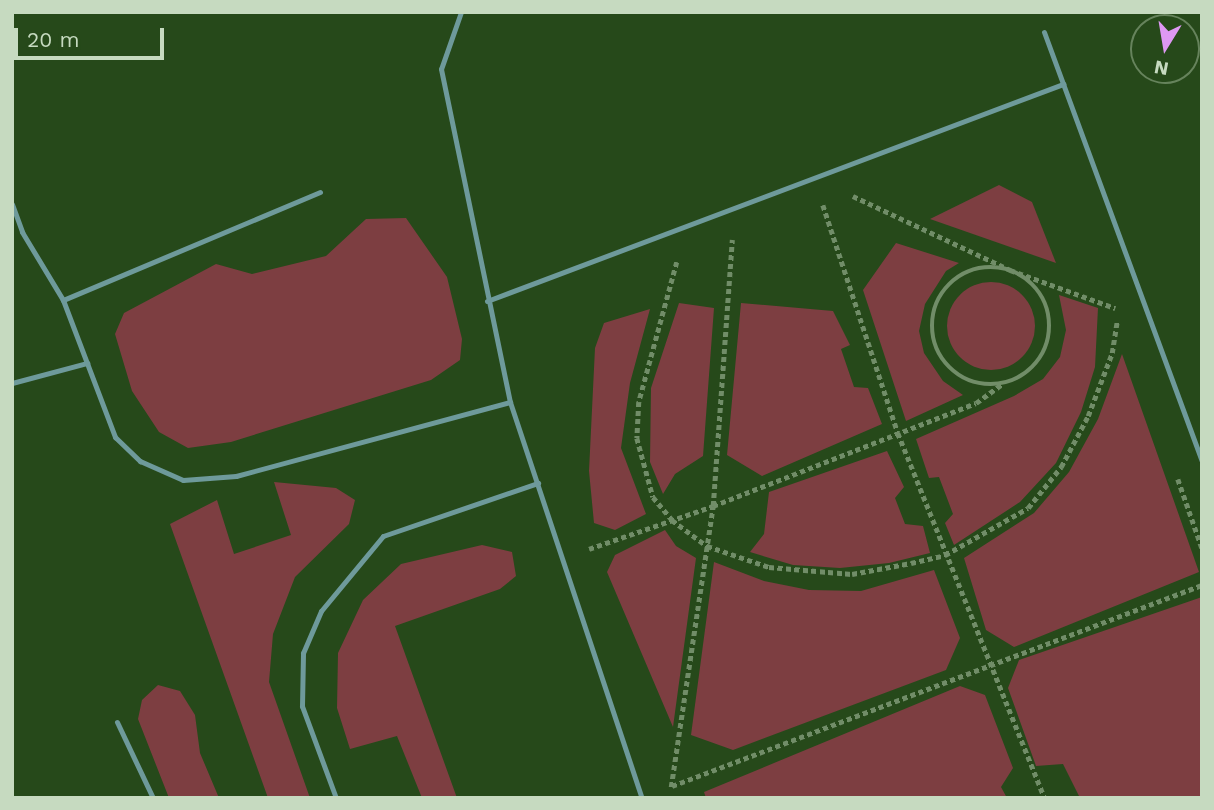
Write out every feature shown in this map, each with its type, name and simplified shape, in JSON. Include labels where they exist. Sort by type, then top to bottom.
[{"type":"lane","points":[[461,12],[441,69],[510,402],[642,798]]},
{"type":"lane","points":[[1044,32],[1202,461]]},
{"type":"lane","points":[[487,301],[1063,84]]},
{"type":"lane","points":[[63,300],[320,192]]},
{"type":"lane","points":[[12,204],[22,232],[63,300],[115,437],[140,461],[183,480],[236,476],[510,402]]},
{"type":"lane","points":[[12,383],[87,363]]},
{"type":"lane","points":[[336,798],[302,706],[303,653],[321,611],[383,536],[538,483]]},
{"type":"lane","points":[[117,722],[153,798]]},
{"type":"path","points":[[814,178],[1010,270],[1119,309]]},
{"type":"path","points":[[814,178],[898,433],[988,666],[1045,798]]},
{"type":"path","points":[[669,798],[713,506],[734,208]]},
{"type":"path","points":[[690,225],[647,360],[638,426],[653,497],[672,520],[707,546],[769,566],[852,574],[945,555],[1028,508],[1061,467],[1112,353],[1119,309]]},
{"type":"path","points":[[564,558],[713,506],[976,403],[1002,384],[1030,370],[1040,359],[1050,330],[1044,300],[1035,287],[1010,270],[979,268],[952,281],[942,293],[932,321],[938,352],[946,364],[972,381],[1002,384]]},
{"type":"path","points":[[1119,309],[1123,321]]},
{"type":"path","points":[[1175,472],[1202,548]]},
{"type":"path","points":[[671,786],[1202,584]]},
{"type":"shaded area","points":[[999,185],[1032,202],[1056,263],[930,219]]},
{"type":"shaded area","points":[[406,218],[447,277],[462,339],[460,360],[431,380],[231,442],[188,448],[159,432],[132,391],[115,334],[124,313],[216,264],[252,274],[326,256],[366,219]]},
{"type":"shaded area","points":[[896,243],[959,263],[946,271],[925,304],[919,331],[924,353],[943,381],[963,395],[906,421],[863,290]]},
{"type":"shaded area","points":[[991,282],[1008,286],[1022,295],[1031,309],[1035,326],[1031,343],[1022,357],[1008,366],[991,370],[974,366],[960,357],[951,343],[947,326],[951,309],[960,295],[974,286]]},
{"type":"shaded area","points":[[1059,295],[1098,308],[1095,367],[1081,412],[1056,463],[1020,502],[954,545],[945,523],[953,514],[939,477],[929,478],[916,439],[1014,396],[1043,379],[1060,357],[1066,330]]},
{"type":"shaded area","points":[[679,303],[714,308],[703,456],[675,474],[663,494],[650,462],[651,388]]},
{"type":"shaded area","points":[[741,303],[833,311],[850,345],[841,349],[854,387],[868,388],[882,424],[762,476],[727,455]]},
{"type":"shaded area","points":[[650,309],[630,383],[621,448],[646,514],[615,530],[594,523],[589,471],[595,348],[604,323]]},
{"type":"shaded area","points":[[1122,354],[1199,572],[1014,647],[986,630],[964,558],[1034,513],[1069,472],[1098,419]]},
{"type":"shaded area","points":[[887,451],[904,487],[895,498],[905,524],[923,526],[930,553],[889,563],[840,568],[793,565],[750,552],[764,534],[769,492]]},
{"type":"shaded area","points":[[274,482],[336,488],[355,500],[349,524],[295,577],[273,634],[269,682],[310,798],[268,798],[170,524],[217,500],[234,554],[291,535]]},
{"type":"shaded area","points":[[665,530],[676,546],[696,558],[673,727],[607,572],[615,555]]},
{"type":"shaded area","points":[[482,545],[512,552],[516,576],[500,589],[395,626],[457,798],[422,798],[397,736],[350,749],[337,708],[338,653],[363,600],[401,564]]},
{"type":"shaded area","points":[[714,562],[764,581],[809,590],[861,591],[934,570],[960,638],[946,670],[733,750],[691,735]]},
{"type":"shaded area","points":[[1202,597],[1202,798],[1080,798],[1063,764],[1036,766],[1008,688],[1019,660]]},
{"type":"shaded area","points":[[158,685],[180,691],[195,715],[200,753],[219,798],[169,798],[138,719],[142,700]]},
{"type":"shaded area","points":[[960,686],[985,695],[1013,768],[1001,787],[1007,798],[706,798],[704,792]]}]
